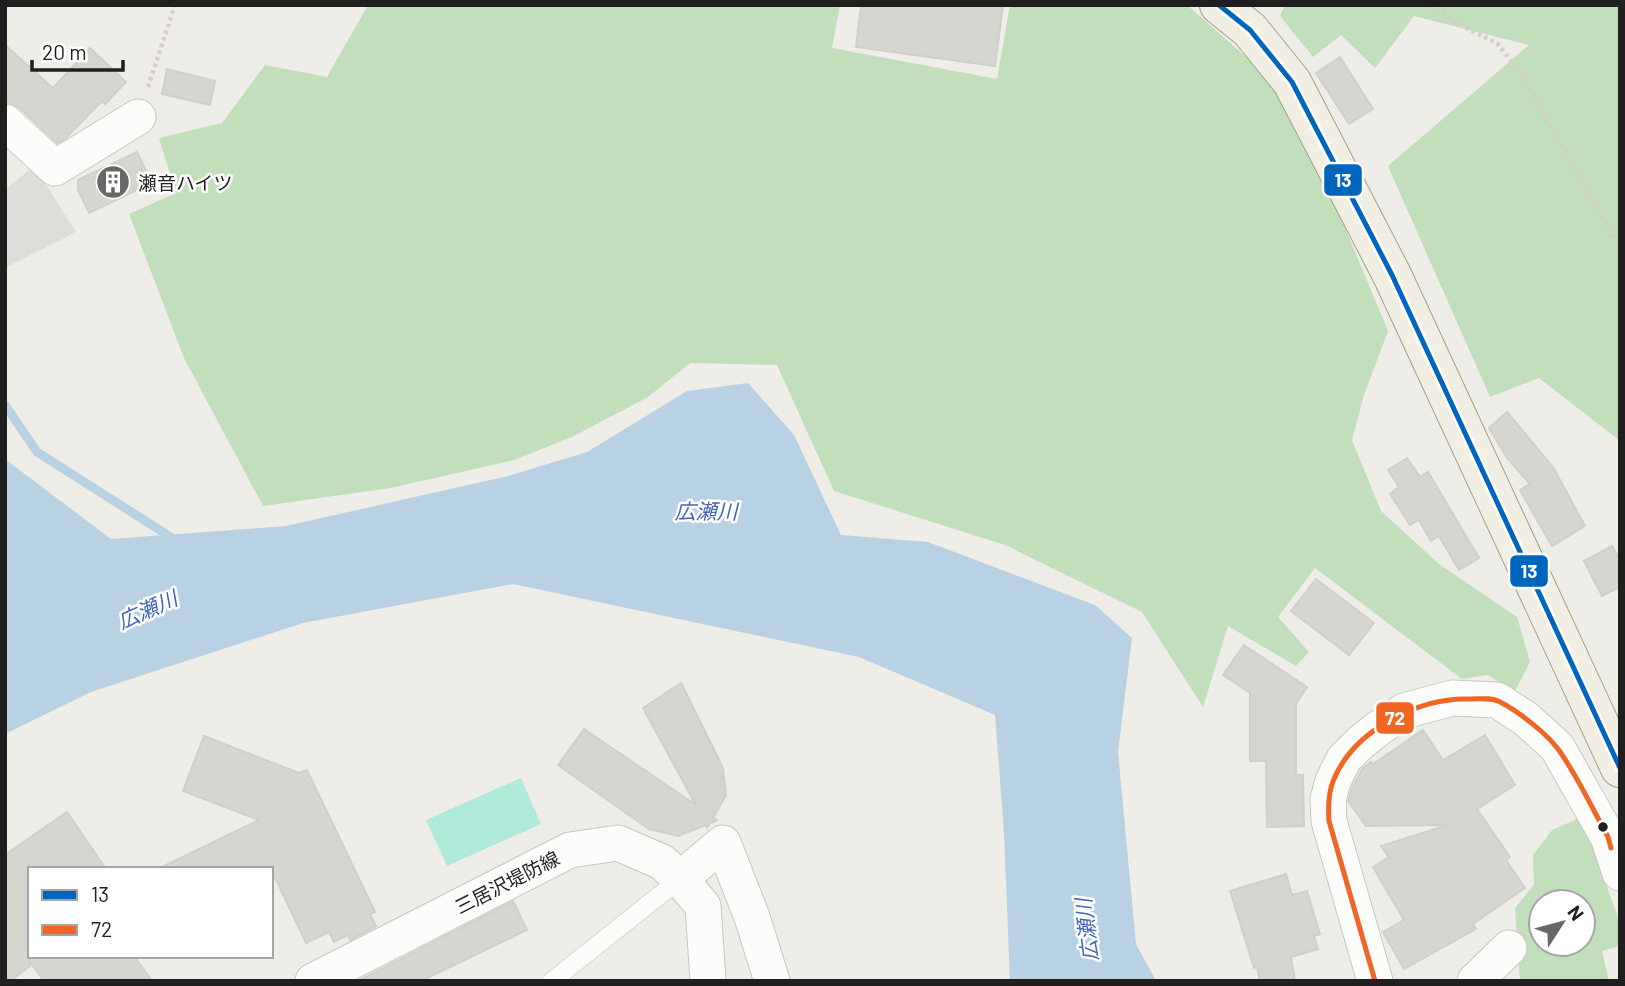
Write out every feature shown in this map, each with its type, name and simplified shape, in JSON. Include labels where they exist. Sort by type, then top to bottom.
[{"type":"main road","points":[[1219,5],[1250,30],[1292,82],[1392,275],[1620,768]]},
{"type":"street","points":[[5,122],[55,168],[138,117]]},
{"type":"street","points":[[1375,981],[1329,821],[1328,799],[1344,759],[1360,743],[1404,711],[1452,698],[1497,700],[1526,719],[1557,747],[1608,837],[1620,873]]},
{"type":"street","name":"三居沢堤防線","points":[[313,981],[570,850],[618,843],[662,862],[680,878],[703,906],[708,981]]},
{"type":"street","points":[[680,878],[723,843],[752,917],[772,981]]},
{"type":"street","points":[[1475,981],[1509,948]]},
{"type":"lane","points":[[552,981],[680,878]]},
{"type":"path","points":[[138,117],[175,5]]},
{"type":"path","points":[[1430,5],[1469,30],[1497,43],[1519,71],[1620,248]]},
{"type":"green space","points":[[368,5],[840,5],[832,48],[997,79],[1010,5],[1187,5],[1268,76],[1320,168],[1388,331],[1364,395],[1352,440],[1381,511],[1439,564],[1517,617],[1530,662],[1515,691],[1488,675],[1462,679],[1315,568],[1278,617],[1309,652],[1296,666],[1228,626],[1203,707],[1142,612],[1005,545],[834,491],[777,365],[690,363],[648,397],[572,437],[514,460],[390,488],[263,506],[184,358],[129,214],[176,193],[159,138],[222,123],[265,65],[327,77]]},
{"type":"green space","points":[[1285,5],[1620,5],[1620,441],[1539,378],[1490,397],[1388,166],[1529,45],[1414,16],[1375,68],[1341,35],[1313,57],[1280,16]]},
{"type":"green space","points":[[521,778],[541,824],[447,866],[426,820]]},
{"type":"green space","points":[[1582,817],[1620,923],[1620,946],[1602,951],[1609,981],[1520,981],[1515,908],[1527,893],[1527,958],[1597,958],[1597,888],[1532,888],[1534,885],[1533,855],[1552,830]]},
{"type":"shaded area","points":[[34,166],[76,232],[5,268],[5,190]]},
{"type":"water","name":"広瀬川","points":[[748,383],[794,435],[841,535],[928,542],[1095,605],[1132,638],[1118,752],[1136,944],[1156,981],[1010,981],[1004,833],[995,715],[859,657],[513,584],[303,623],[91,692],[5,734],[5,459],[111,539],[286,526],[508,476],[587,452],[687,391]]},
{"type":"building","points":[[861,5],[1003,5],[995,66],[856,47]]},
{"type":"building","points":[[5,45],[53,88],[90,48],[126,82],[105,104],[102,101],[66,138],[57,143],[19,107],[5,102]]},
{"type":"building","points":[[1340,57],[1373,109],[1349,124],[1316,73]]},
{"type":"building","points":[[167,69],[215,81],[210,105],[162,94]]},
{"type":"building","name":"瀬音ハイツ","points":[[137,152],[152,183],[89,213],[78,190],[78,180]]},
{"type":"building","points":[[1507,412],[1553,467],[1585,526],[1552,546],[1520,490],[1530,484],[1507,458],[1489,428]]},
{"type":"building","points":[[1407,458],[1420,477],[1428,472],[1479,558],[1459,570],[1439,536],[1431,541],[1419,520],[1410,525],[1390,494],[1399,487],[1388,470]]},
{"type":"building","points":[[1612,546],[1620,560],[1620,587],[1602,596],[1584,561]]},
{"type":"building","points":[[1316,579],[1374,623],[1349,655],[1291,611]]},
{"type":"building","points":[[1244,645],[1307,687],[1296,704],[1296,775],[1303,775],[1304,826],[1267,827],[1266,761],[1250,761],[1250,693],[1223,675]]},
{"type":"building","points":[[681,683],[723,768],[726,795],[713,818],[717,820],[707,828],[706,825],[678,836],[649,829],[558,765],[584,729],[696,805],[643,708]]},
{"type":"building","points":[[1423,730],[1443,760],[1485,735],[1515,785],[1477,809],[1510,857],[1506,860],[1525,888],[1473,924],[1476,929],[1404,969],[1383,932],[1404,920],[1373,867],[1389,857],[1381,846],[1448,825],[1366,826],[1348,801],[1363,768]]},
{"type":"building","points":[[204,736],[299,773],[307,770],[375,912],[370,914],[376,926],[350,940],[348,935],[334,942],[329,932],[306,943],[273,873],[273,867],[162,867],[259,820],[183,791]]},
{"type":"building","points":[[67,812],[105,867],[28,867],[28,958],[135,958],[152,981],[44,981],[30,962],[30,966],[10,981],[5,981],[5,855]]},
{"type":"building","points":[[1286,874],[1292,895],[1307,891],[1320,934],[1314,936],[1318,949],[1291,957],[1295,981],[1260,981],[1230,891]]},
{"type":"building","points":[[513,901],[527,930],[421,981],[358,981]]},
{"type":"waterway","points":[[5,405],[37,452],[177,541]]},
{"type":"transit line","name":"13","points":[[1219,5],[1250,30],[1292,82],[1392,275],[1620,768]]},
{"type":"transit line","name":"72","points":[[1375,981],[1329,821],[1329,805],[1332,784],[1343,762],[1356,746],[1390,720],[1429,704],[1449,700],[1497,700],[1539,729],[1558,749],[1584,792],[1611,848]]},
{"type":"place","name":"瀬音ハイツ","points":[[113,182]]}]
